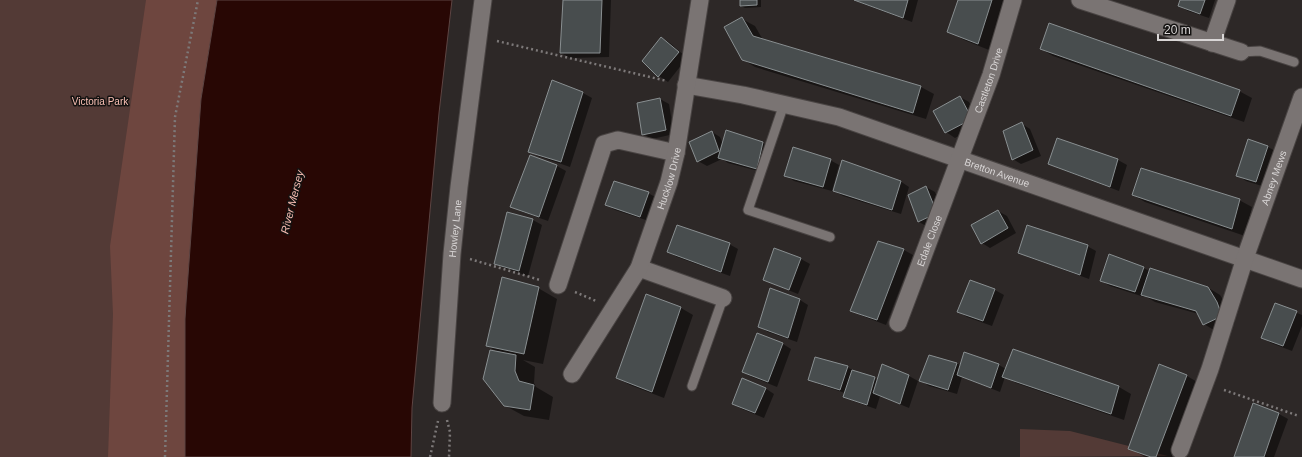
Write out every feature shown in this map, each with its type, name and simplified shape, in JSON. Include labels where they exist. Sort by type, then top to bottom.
[{"type":"street","name":"Howley Lane","points":[[442,403],[452,254],[483,0]]},
{"type":"street","name":"Hucklow Drive","points":[[572,374],[639,268],[669,182],[676,153],[700,0]]},
{"type":"street","name":"Castleton Drive","points":[[960,159],[991,75],[1014,0]]},
{"type":"street","points":[[1080,0],[1241,52]]},
{"type":"street","points":[[1212,43],[1227,0]]},
{"type":"street","name":"Bretton Avenue","points":[[686,85],[784,104],[839,117],[1302,279]]},
{"type":"street","name":"Abney Mews","points":[[1180,450],[1205,383],[1245,258],[1302,97]]},
{"type":"street","points":[[558,285],[604,144],[618,140],[676,153]]},
{"type":"street","name":"Edale Close","points":[[898,323],[960,159]]},
{"type":"street","points":[[639,268],[723,298]]},
{"type":"lane","points":[[1241,52],[1260,51],[1294,62]]},
{"type":"lane","points":[[784,104],[748,210],[830,237]]},
{"type":"lane","points":[[692,386],[723,298]]},
{"type":"path","points":[[165,457],[175,117],[198,0]]},
{"type":"path","points":[[479,37],[686,85]]},
{"type":"path","points":[[452,254],[558,285],[614,308]]},
{"type":"path","points":[[1205,383],[1299,416]]},
{"type":"path","points":[[430,457],[442,403]]},
{"type":"path","points":[[442,403],[450,432],[449,457]]},
{"type":"green space","name":"Victoria Park","points":[[0,0],[217,0],[201,99],[185,457],[0,457]]},
{"type":"green space","points":[[1020,429],[1070,431],[1168,456],[1020,457]]},
{"type":"shaded area","points":[[146,0],[217,0],[201,99],[186,303],[185,457],[108,457],[113,314],[110,246]]},
{"type":"water","name":"River Mersey","points":[[217,0],[452,0],[439,113],[412,408],[411,457],[185,457],[186,303],[201,99]]},
{"type":"building","points":[[563,0],[602,0],[600,53],[560,53]]},
{"type":"building","points":[[740,0],[757,0],[757,5],[740,6]]},
{"type":"building","points":[[854,0],[908,0],[903,18]]},
{"type":"building","points":[[958,0],[992,0],[978,44],[947,32]]},
{"type":"building","points":[[1180,0],[1205,0],[1200,14],[1178,6]]},
{"type":"building","points":[[742,17],[753,36],[921,86],[913,113],[742,60],[724,27]]},
{"type":"building","points":[[1049,23],[1240,90],[1231,116],[1040,49]]},
{"type":"building","points":[[661,37],[679,52],[658,77],[642,61]]},
{"type":"building","points":[[552,80],[583,92],[561,162],[528,152]]},
{"type":"building","points":[[960,96],[972,119],[945,133],[933,111]]},
{"type":"building","points":[[660,98],[666,130],[642,135],[637,103]]},
{"type":"building","points":[[1022,122],[1033,150],[1012,160],[1003,131]]},
{"type":"building","points":[[726,130],[763,142],[757,169],[718,158]]},
{"type":"building","points":[[712,131],[719,151],[697,162],[689,142]]},
{"type":"building","points":[[1057,138],[1118,159],[1110,187],[1048,164]]},
{"type":"building","points":[[1248,139],[1268,146],[1256,182],[1236,176]]},
{"type":"building","points":[[793,147],[831,159],[823,187],[784,176]]},
{"type":"building","points":[[530,155],[557,165],[539,217],[510,207]]},
{"type":"building","points":[[842,160],[901,181],[892,210],[833,191]]},
{"type":"building","points":[[1141,168],[1240,199],[1232,229],[1132,195]]},
{"type":"building","points":[[614,181],[649,192],[640,217],[605,205]]},
{"type":"building","points":[[926,186],[937,213],[918,222],[908,195]]},
{"type":"building","points":[[998,210],[1008,228],[981,244],[971,225]]},
{"type":"building","points":[[507,212],[533,219],[519,271],[494,264]]},
{"type":"building","points":[[677,225],[730,243],[721,272],[667,252]]},
{"type":"building","points":[[1027,225],[1088,245],[1080,275],[1018,253]]},
{"type":"building","points":[[878,241],[904,249],[877,320],[850,311]]},
{"type":"building","points":[[774,248],[801,258],[789,290],[763,280]]},
{"type":"building","points":[[1109,254],[1144,267],[1135,292],[1100,281]]},
{"type":"building","points":[[1150,268],[1208,287],[1217,302],[1222,316],[1203,325],[1196,311],[1141,295]]},
{"type":"building","points":[[502,277],[539,287],[524,354],[486,346]]},
{"type":"building","points":[[970,280],[995,289],[983,321],[957,312]]},
{"type":"building","points":[[770,288],[800,299],[788,338],[758,327]]},
{"type":"building","points":[[646,294],[681,307],[652,392],[616,378]]},
{"type":"building","points":[[1275,303],[1297,311],[1283,346],[1261,338]]},
{"type":"building","points":[[757,333],[783,343],[768,382],[742,372]]},
{"type":"building","points":[[1013,349],[1119,386],[1111,414],[1002,377]]},
{"type":"building","points":[[490,350],[516,355],[515,371],[519,381],[534,385],[530,410],[504,406],[483,379]]},
{"type":"building","points":[[964,352],[999,364],[991,388],[957,375]]},
{"type":"building","points":[[929,355],[957,363],[948,390],[919,381]]},
{"type":"building","points":[[815,357],[848,366],[840,390],[808,380]]},
{"type":"building","points":[[882,364],[909,375],[900,404],[873,393]]},
{"type":"building","points":[[1159,364],[1187,375],[1156,457],[1151,457],[1128,449]]},
{"type":"building","points":[[852,370],[875,377],[867,405],[843,397]]},
{"type":"building","points":[[742,378],[766,388],[755,413],[732,404]]},
{"type":"building","points":[[1253,403],[1279,413],[1264,457],[1234,457]]}]
